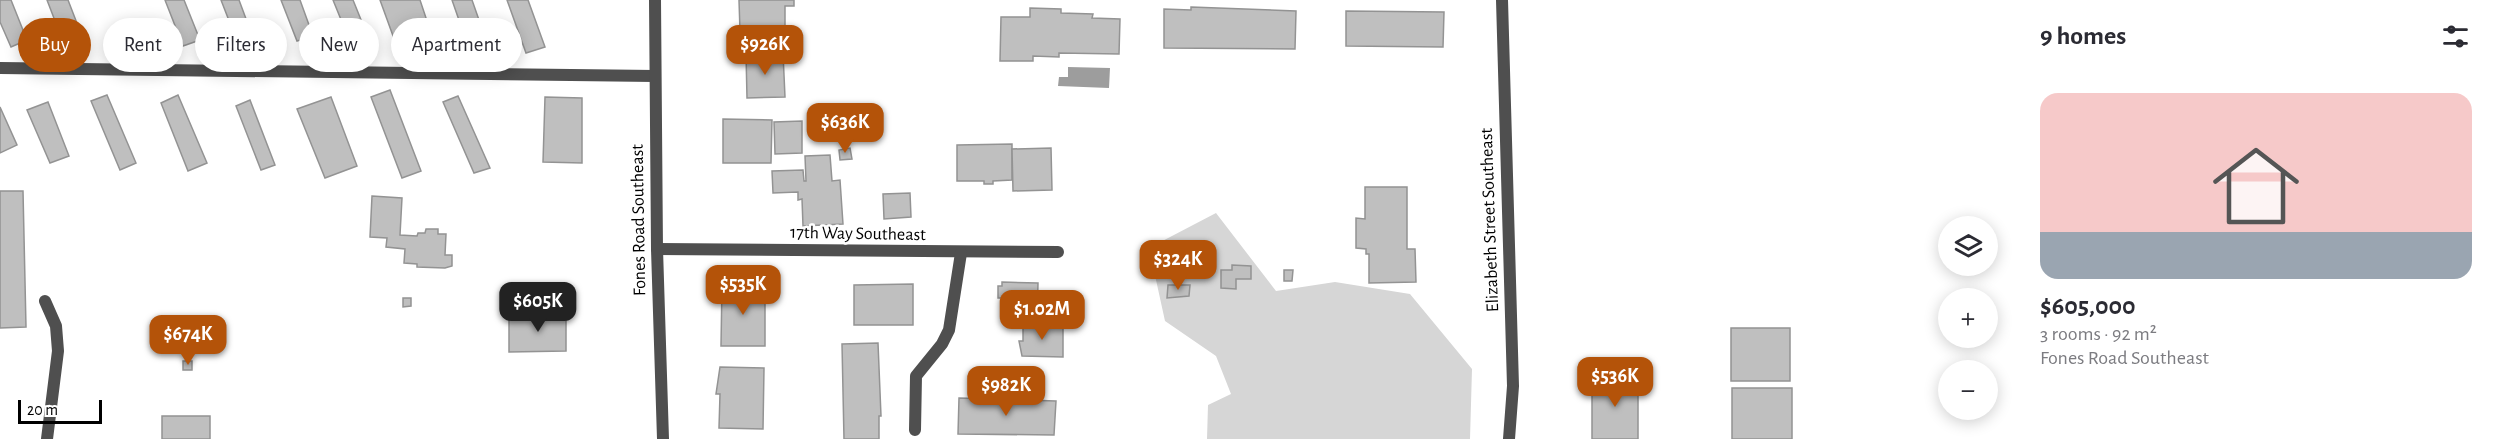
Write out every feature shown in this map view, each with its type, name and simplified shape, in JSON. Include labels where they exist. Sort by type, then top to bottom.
[{"type":"street","name":"Fones Road Southeast","points":[[655,0],[657,249],[663,439]]},
{"type":"street","name":"Elizabeth Street Southeast","points":[[1502,0],[1514,386],[1509,439]]},
{"type":"street","points":[[0,68],[655,76]]},
{"type":"street","name":"17th Way Southeast","points":[[657,249],[1058,252]]},
{"type":"street","points":[[915,430],[916,376],[942,344],[949,330],[961,253]]},
{"type":"street","points":[[45,301],[56,326],[58,351],[47,439]]},
{"type":"shaded area","points":[[1068,67],[1110,68],[1109,88],[1058,86],[1059,77],[1068,77]]},
{"type":"shaded area","points":[[1216,213],[1276,291],[1335,282],[1410,294],[1472,369],[1470,439],[1207,439],[1208,405],[1231,394],[1216,356],[1165,321],[1149,248]]},
{"type":"building","points":[[0,0],[11,0],[18,18],[18,44],[11,47],[0,22]]},
{"type":"building","points":[[47,0],[68,0],[75,18],[54,18]]},
{"type":"building","points":[[165,0],[184,0],[195,28],[195,42],[183,46],[183,18],[172,18]]},
{"type":"building","points":[[221,0],[239,0],[246,18],[228,18]]},
{"type":"building","points":[[281,0],[300,0],[306,18],[299,18],[299,40],[297,41]]},
{"type":"building","points":[[333,0],[353,0],[360,18],[340,18]]},
{"type":"building","points":[[380,0],[420,0],[426,18],[391,18],[391,30]]},
{"type":"building","points":[[452,0],[472,0],[478,18],[458,18]]},
{"type":"building","points":[[507,0],[528,0],[545,47],[526,53],[522,42],[522,18],[513,18]]},
{"type":"building","points":[[739,0],[794,0],[794,6],[785,6],[785,30],[740,31]]},
{"type":"building","points":[[1191,7],[1296,11],[1295,49],[1164,48],[1164,9],[1191,10]]},
{"type":"building","points":[[1030,8],[1061,9],[1061,13],[1093,14],[1092,18],[1120,19],[1119,54],[1059,53],[1059,57],[1033,56],[1033,61],[1000,61],[1001,17],[1030,17]]},
{"type":"building","points":[[1346,11],[1444,12],[1443,47],[1346,46]]},
{"type":"building","points":[[783,53],[785,97],[747,98],[746,54]]},
{"type":"building","points":[[390,90],[421,171],[402,178],[371,97]]},
{"type":"building","points":[[107,95],[136,163],[120,170],[91,101]]},
{"type":"building","points":[[178,95],[207,163],[188,171],[161,103]]},
{"type":"building","points":[[458,96],[490,168],[474,173],[443,102]]},
{"type":"building","points":[[331,97],[357,166],[325,178],[297,109]]},
{"type":"building","points":[[545,97],[582,98],[582,163],[543,162]]},
{"type":"building","points":[[250,100],[275,165],[261,170],[236,106]]},
{"type":"building","points":[[48,102],[69,156],[50,163],[27,110]]},
{"type":"building","points":[[0,107],[17,145],[0,153]]},
{"type":"building","points":[[723,119],[772,120],[771,163],[723,163]]},
{"type":"building","points":[[802,121],[802,153],[775,154],[774,122]]},
{"type":"building","points":[[1012,144],[1012,180],[993,181],[993,184],[984,184],[984,181],[957,181],[957,145]]},
{"type":"building","points":[[850,148],[852,159],[840,160],[839,150]]},
{"type":"building","points":[[1051,148],[1052,190],[1013,191],[1012,149]]},
{"type":"building","points":[[830,155],[832,181],[840,180],[843,224],[803,226],[802,199],[798,200],[798,192],[773,193],[772,171],[803,170],[804,181],[806,181],[805,156]]},
{"type":"building","points":[[1365,187],[1407,187],[1407,249],[1415,249],[1416,282],[1369,283],[1369,254],[1366,254],[1366,249],[1356,248],[1356,218],[1365,219]]},
{"type":"building","points":[[0,191],[23,191],[26,327],[0,328]]},
{"type":"building","points":[[910,193],[911,217],[884,219],[883,194]]},
{"type":"building","points":[[372,196],[402,198],[400,235],[417,236],[418,233],[425,233],[426,229],[438,229],[438,234],[446,234],[445,255],[452,255],[452,266],[417,267],[417,264],[404,263],[405,249],[386,247],[387,238],[370,237]]},
{"type":"building","points":[[1232,265],[1251,266],[1251,279],[1236,279],[1236,289],[1221,288],[1221,270],[1232,270]]},
{"type":"building","points":[[1284,270],[1293,270],[1292,281],[1284,281]]},
{"type":"building","points":[[1002,282],[1038,283],[1037,319],[1002,317],[1003,298],[998,298],[998,286],[1002,286]]},
{"type":"building","points":[[913,284],[913,325],[854,325],[854,285]]},
{"type":"building","points":[[722,285],[765,286],[765,346],[721,346]]},
{"type":"building","points":[[1168,285],[1190,285],[1189,296],[1167,298]]},
{"type":"building","points":[[403,298],[411,298],[411,306],[403,307]]},
{"type":"building","points":[[566,314],[566,351],[509,352],[509,315]]},
{"type":"building","points":[[1023,326],[1063,326],[1063,357],[1022,356],[1019,341],[1023,341]]},
{"type":"building","points":[[1731,328],[1790,328],[1790,381],[1731,381]]},
{"type":"building","points":[[878,343],[881,416],[879,416],[879,439],[844,439],[842,344]]},
{"type":"building","points":[[183,361],[192,361],[192,370],[183,370]]},
{"type":"building","points":[[720,367],[764,368],[763,429],[719,428],[720,394],[716,394]]},
{"type":"building","points":[[1592,377],[1638,377],[1638,439],[1592,439]]},
{"type":"building","points":[[1732,388],[1792,388],[1792,439],[1732,439]]},
{"type":"building","points":[[959,398],[1056,401],[1054,435],[958,434]]},
{"type":"building","points":[[162,416],[210,416],[210,439],[162,439]]}]
